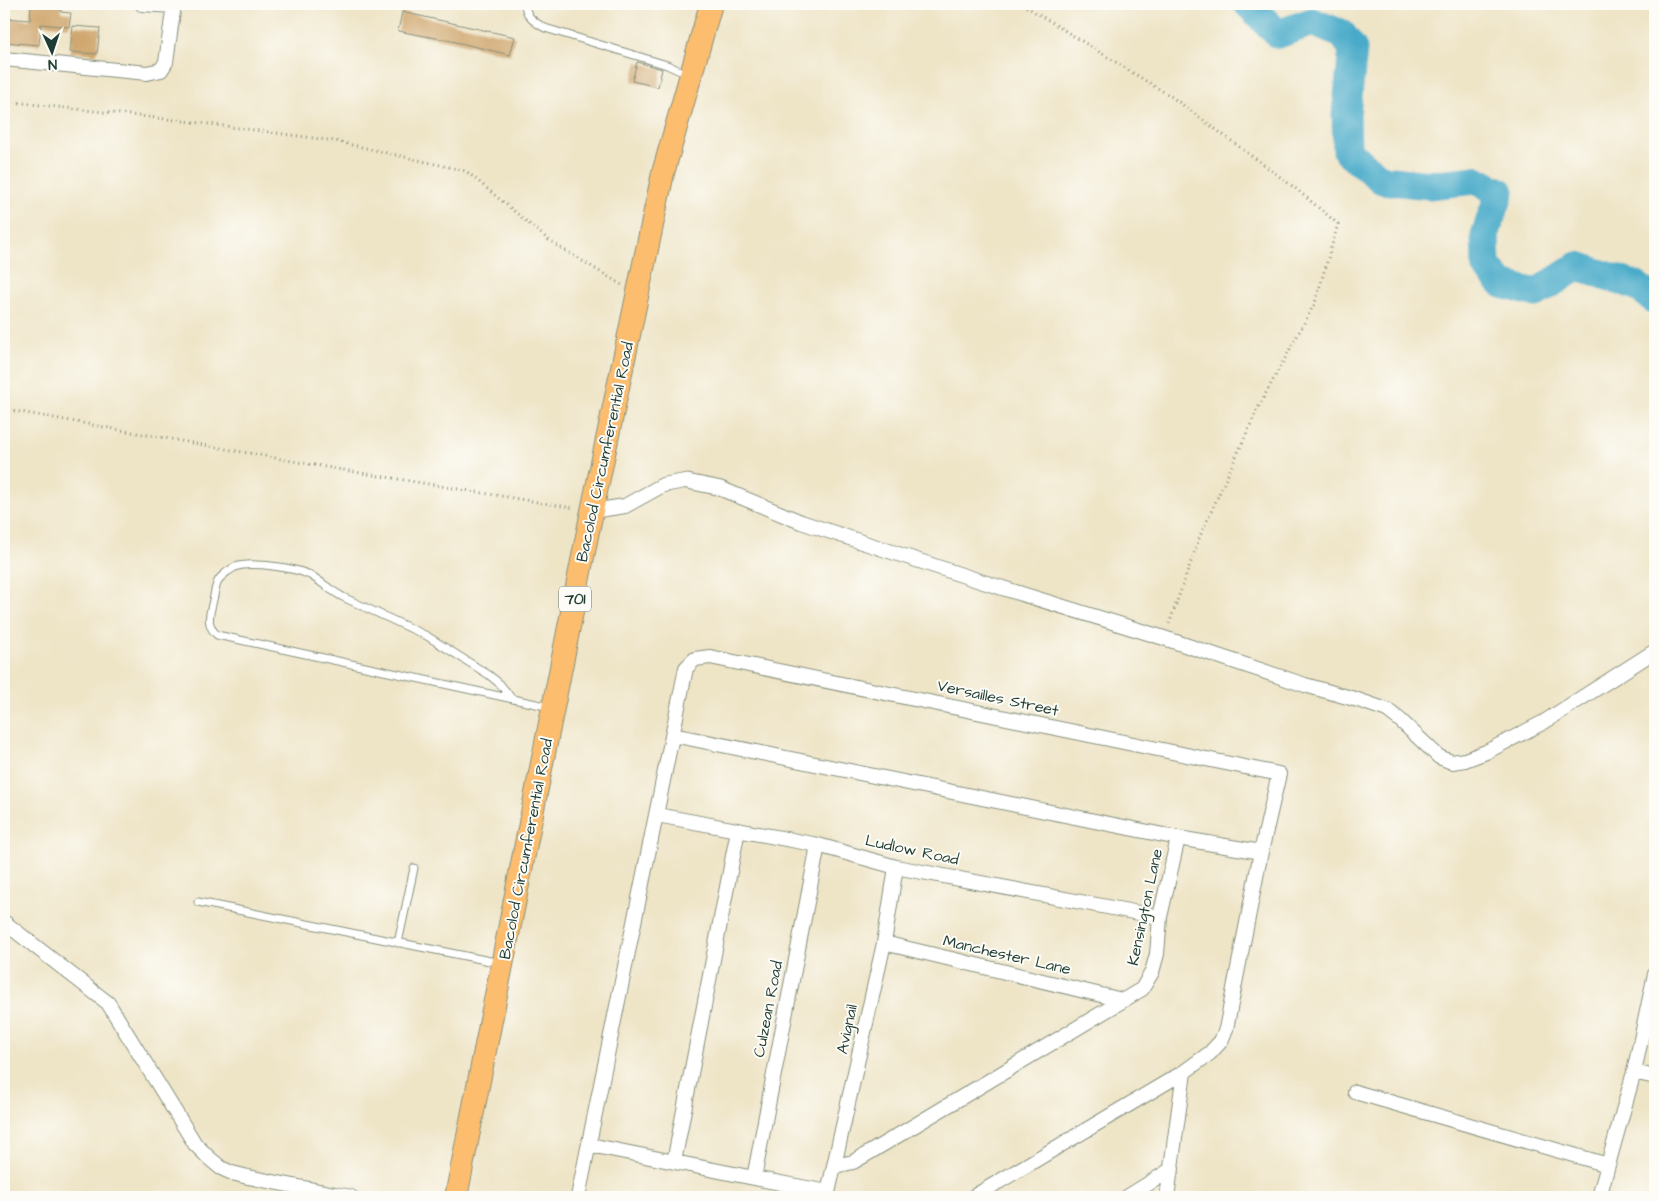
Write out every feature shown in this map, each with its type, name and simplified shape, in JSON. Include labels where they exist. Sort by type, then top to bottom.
[{"type":"main road","name":"Bacolod Circumferential Road","points":[[456,1197],[592,511],[662,173],[711,4]]},
{"type":"street","points":[[4,58],[147,73],[161,70],[166,62],[174,5],[142,4]]},
{"type":"street","points":[[592,511],[625,506],[663,485],[685,481],[719,488],[801,522],[1387,710],[1439,757],[1452,762],[1486,752],[1544,722],[1655,651]]},
{"type":"street","name":"Versailles Street","points":[[673,735],[686,668],[695,659],[710,657],[1280,774],[1261,852]]},
{"type":"street","points":[[578,1197],[673,735],[1178,838],[1261,852],[1226,1029],[1221,1041],[1210,1053],[1184,1072],[973,1197]]},
{"type":"street","name":"Ludlow Road","points":[[657,815],[818,845],[896,867],[1160,917]]},
{"type":"street","points":[[674,1162],[738,830]]},
{"type":"street","name":"Kensington Lane","points":[[835,1166],[853,1162],[867,1154],[1142,989],[1152,972],[1157,954],[1160,917],[1178,838]]},
{"type":"street","name":"Culzean Road","points":[[754,1178],[818,845]]},
{"type":"street","name":"Avignail","points":[[828,1195],[884,943],[896,867]]},
{"type":"street","points":[[4,922],[108,1003],[195,1144],[221,1168],[248,1177],[334,1196],[350,1197]]},
{"type":"street","name":"Manchester Lane","points":[[884,943],[1122,1000]]},
{"type":"street","points":[[1599,1197],[1634,1072],[1655,974]]},
{"type":"street","points":[[1168,1197],[1184,1072]]},
{"type":"street","points":[[1634,1072],[1655,1077]]},
{"type":"street","points":[[1355,1092],[1608,1165]]},
{"type":"street","points":[[590,1145],[828,1195]]},
{"type":"street","points":[[1127,1197],[1172,1169]]},
{"type":"lane","points":[[525,4],[526,12],[534,22],[545,28],[667,65],[689,75]]},
{"type":"lane","points":[[511,698],[500,684],[489,675],[427,636],[335,593],[311,576],[299,571],[272,566],[237,566],[218,580],[209,621],[211,630],[217,635],[554,708]]},
{"type":"lane","points":[[398,943],[414,868]]},
{"type":"lane","points":[[198,902],[503,964]]},
{"type":"path","points":[[1022,4],[1172,97],[1295,188],[1338,224],[1315,304],[1259,406],[1204,527],[1164,638]]},
{"type":"path","points":[[4,101],[202,123],[335,141],[466,171],[551,242],[638,294]]},
{"type":"path","points":[[4,409],[331,468],[592,511]]},
{"type":"building","points":[[31,4],[61,4],[61,12],[71,13],[69,27],[41,24],[39,45],[4,42],[4,18],[30,20]]},
{"type":"building","points":[[402,12],[515,37],[510,55],[452,41],[398,31]]},
{"type":"building","points":[[73,26],[100,28],[97,54],[70,52]]},
{"type":"building","points":[[637,62],[662,69],[658,87],[632,81]]},
{"type":"waterway","points":[[1248,4],[1278,34],[1312,22],[1342,34],[1353,49],[1346,115],[1347,151],[1382,180],[1429,185],[1476,180],[1500,192],[1485,235],[1486,266],[1502,284],[1536,293],[1578,266],[1637,286],[1655,300]]}]
